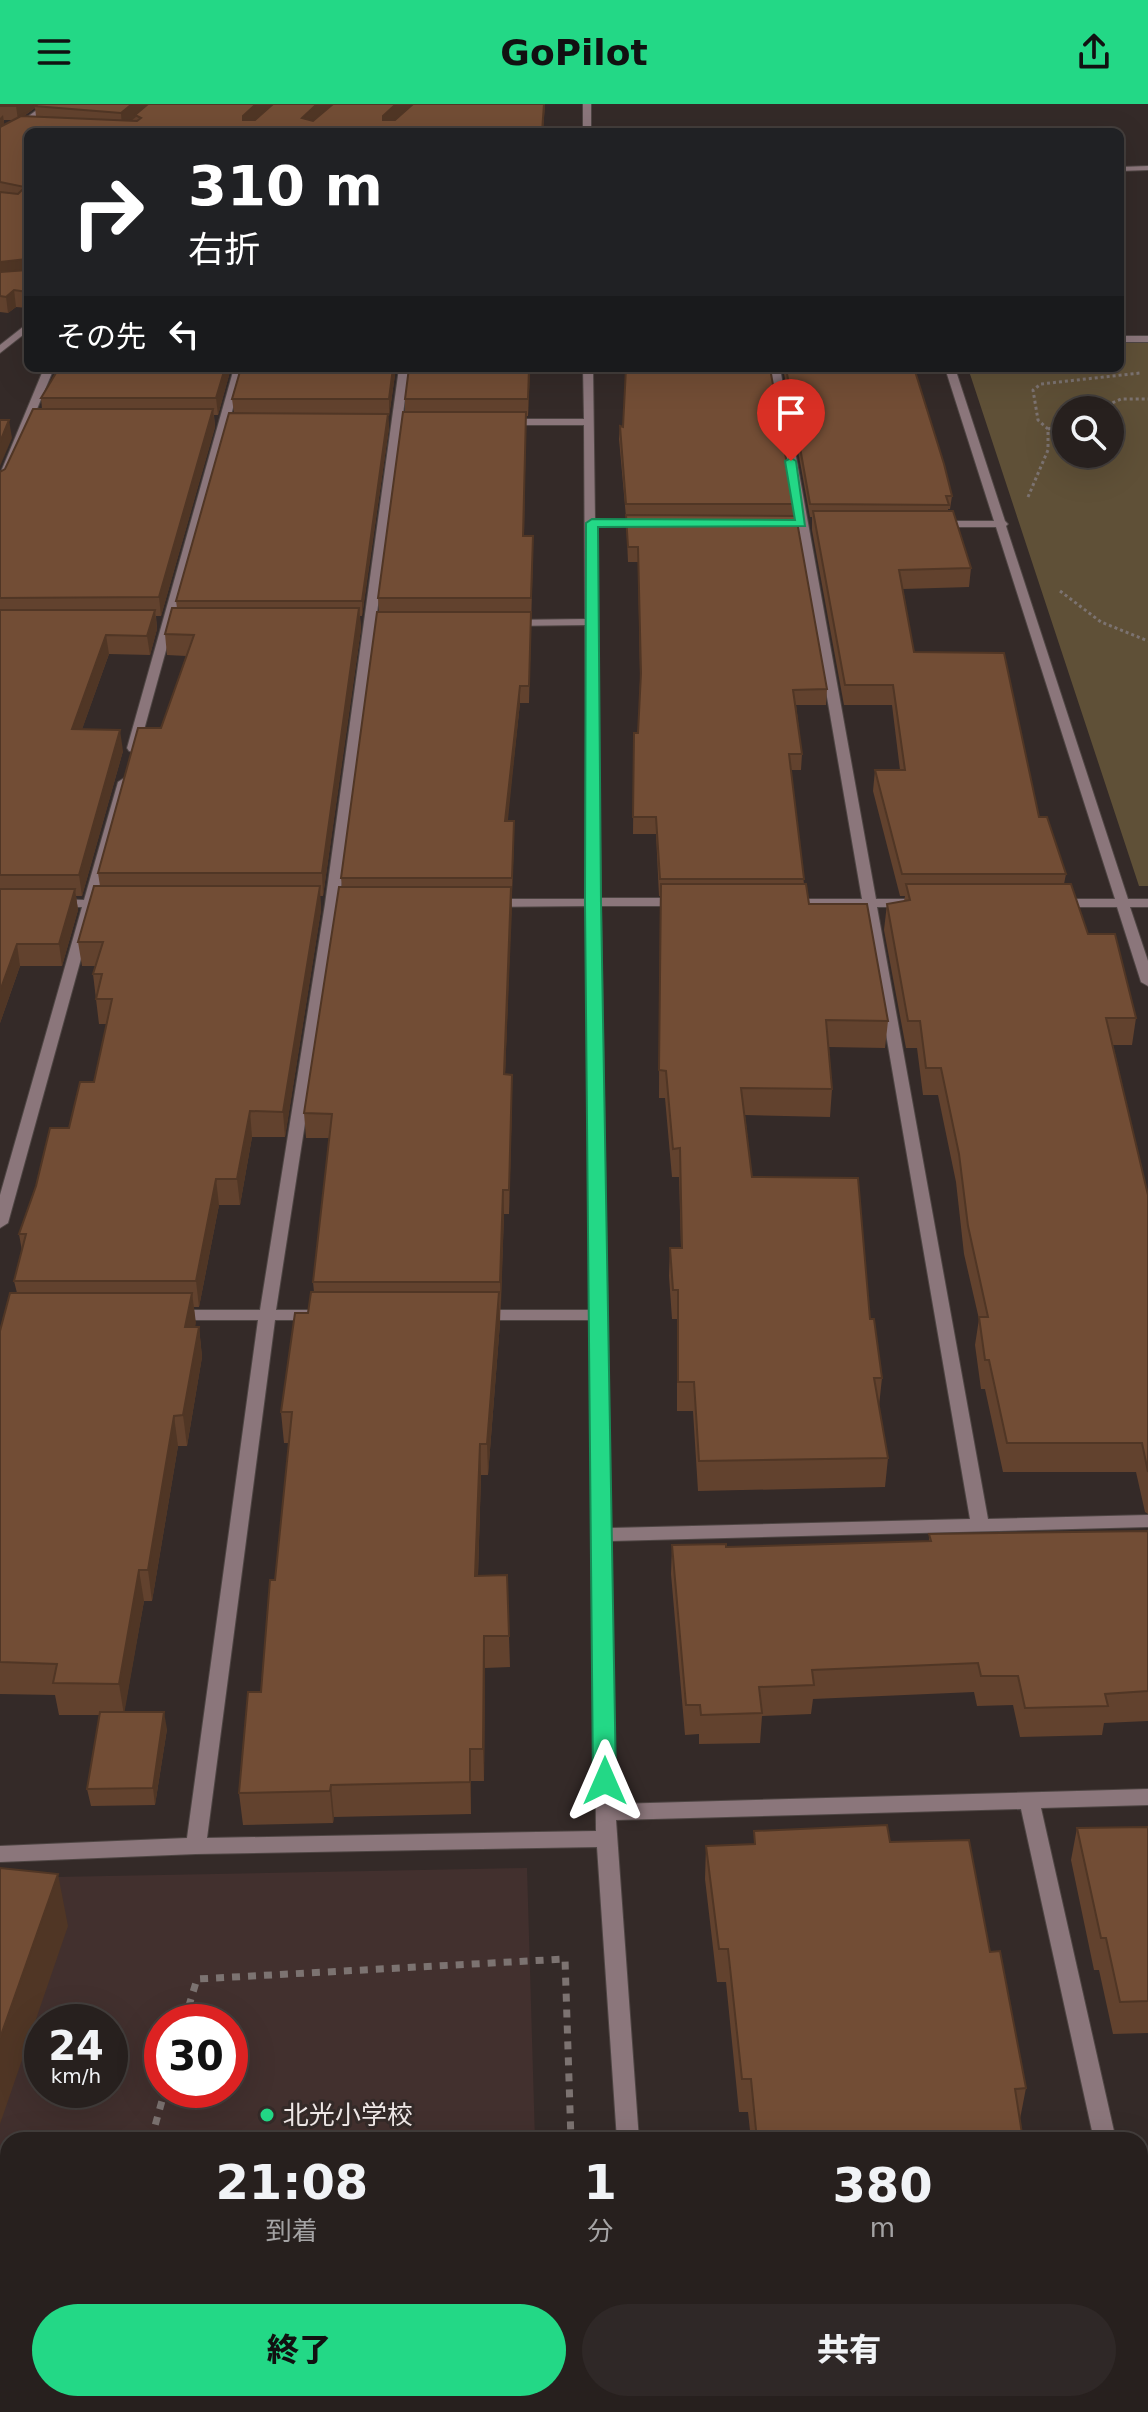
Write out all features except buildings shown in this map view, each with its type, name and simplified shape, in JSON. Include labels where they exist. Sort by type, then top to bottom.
[{"type":"street","points":[[0,140],[50,104]]},
{"type":"street","points":[[587,104],[587,128]]},
{"type":"street","points":[[0,124],[36,126]]},
{"type":"street","points":[[1124,169],[1148,168]]},
{"type":"street","points":[[0,350],[5,342],[24,329]]},
{"type":"street","points":[[1124,339],[1148,339]]},
{"type":"street","points":[[0,486],[47,372]]},
{"type":"street","points":[[131,756],[238,372]]},
{"type":"street","points":[[196,1846],[267,1315],[332,904],[403,372]]},
{"type":"street","points":[[588,372],[605,1812],[627,2132]]},
{"type":"street","points":[[775,372],[794,524],[870,903],[980,1525]]},
{"type":"street","points":[[951,372],[1003,524],[1148,982]]},
{"type":"street","points":[[26,421],[41,421]]},
{"type":"street","points":[[209,422],[240,422]]},
{"type":"street","points":[[500,422],[590,422]]},
{"type":"street","points":[[592,523],[652,523]]},
{"type":"street","points":[[794,524],[817,524]]},
{"type":"street","points":[[925,524],[1003,524]]},
{"type":"street","points":[[496,623],[592,622]]},
{"type":"street","points":[[154,623],[185,623]]},
{"type":"street","points":[[0,1223],[127,771]]},
{"type":"street","points":[[470,903],[701,902]]},
{"type":"street","points":[[44,903],[119,904]]},
{"type":"street","points":[[778,903],[933,903]]},
{"type":"street","points":[[1043,903],[1148,903]]},
{"type":"street","points":[[157,1315],[330,1315]]},
{"type":"street","points":[[457,1315],[599,1315]]},
{"type":"street","points":[[603,1535],[1148,1521]]},
{"type":"street","points":[[605,1812],[1148,1797]]},
{"type":"street","points":[[1029,1800],[1103,2132]]},
{"type":"street","points":[[0,1854],[196,1846],[607,1839]]},
{"type":"path","points":[[1025,505],[1048,450],[1048,429],[1038,420],[1033,390],[1041,384],[1148,372]]},
{"type":"path","points":[[1124,398],[1148,399]]},
{"type":"path","points":[[1048,429],[1052,428]]},
{"type":"path","points":[[1054,585],[1073,605],[1118,632],[1148,641]]},
{"type":"path","points":[[189,2004],[197,1979],[565,1959],[571,2132]]},
{"type":"path","points":[[153,2132],[160,2108]]},
{"type":"shaded area","points":[[1124,343],[1148,343],[1148,886],[1139,886],[969,372],[1124,372]]},
{"type":"shaded area","name":"北光小学校","points":[[527,1868],[535,2132],[0,2132],[0,1878]]},
{"type":"place","name":"北光小学校","points":[[267,2115]]},
{"type":"route","points":[[605,1781],[593,902],[592,523],[801,524],[791,461]]}]
